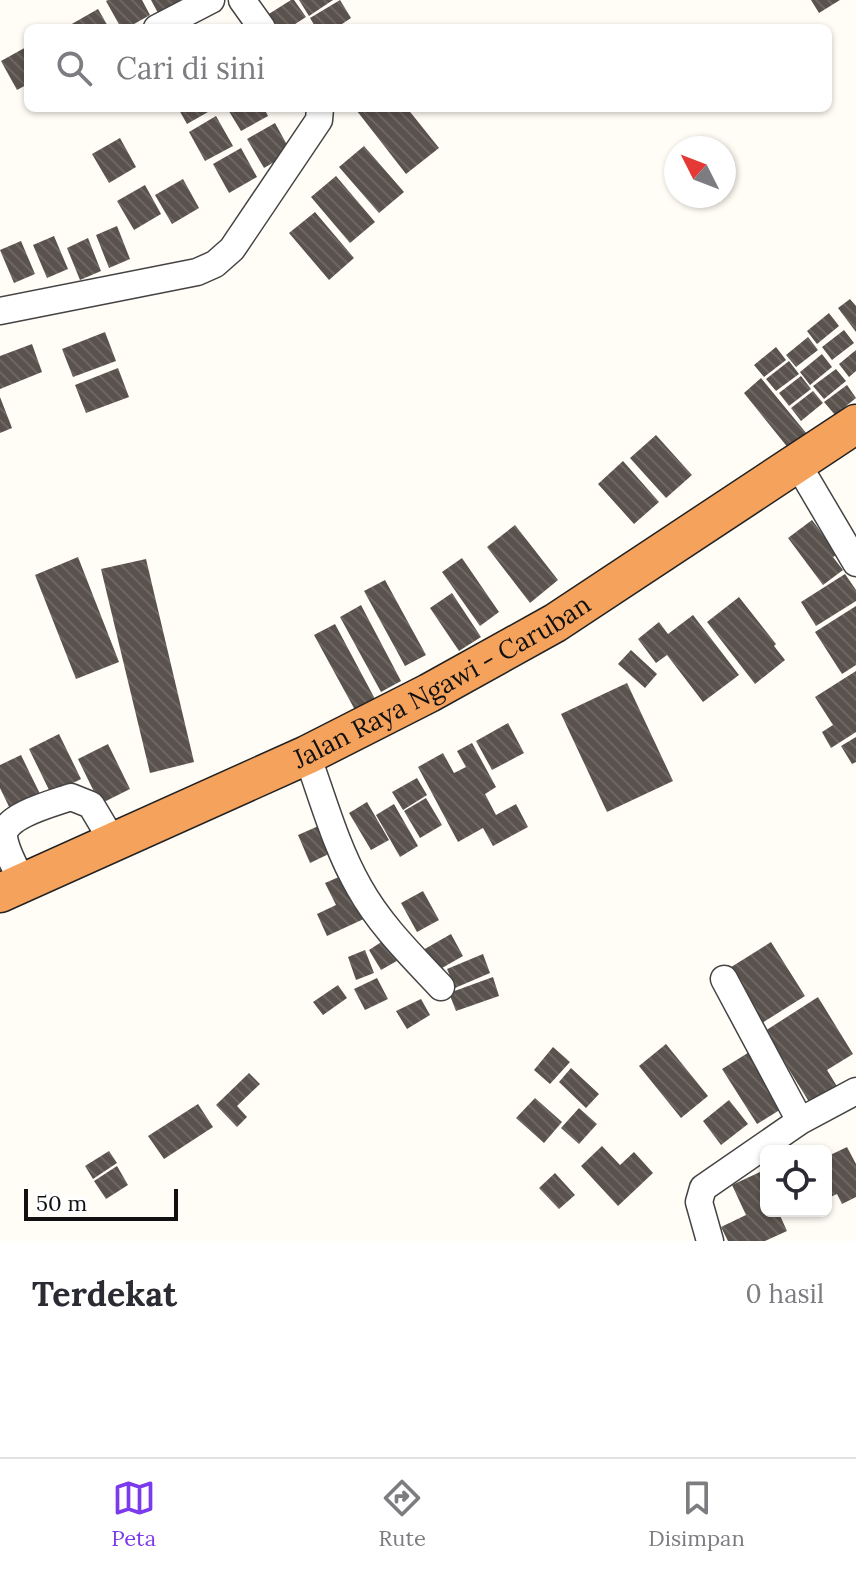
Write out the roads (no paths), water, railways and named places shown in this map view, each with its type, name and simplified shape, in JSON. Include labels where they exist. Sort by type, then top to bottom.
[{"type":"highway","name":"Jalan Raya Ngawi - Caruban","points":[[11,888],[307,755],[429,693],[555,623],[856,424]]},
{"type":"street","points":[[165,24],[211,0]]},
{"type":"street","points":[[242,0],[259,24]]},
{"type":"street","points":[[0,311],[197,272],[215,264],[232,249],[319,120],[320,112]]},
{"type":"street","points":[[797,463],[856,563]]},
{"type":"street","points":[[307,755],[358,887],[382,923],[441,987]]},
{"type":"street","points":[[11,888],[4,839],[5,829],[12,820],[71,797],[91,805],[113,842]]},
{"type":"street","points":[[724,979],[800,1121]]},
{"type":"street","points":[[710,1241],[699,1202],[703,1188],[800,1121],[856,1091]]}]
